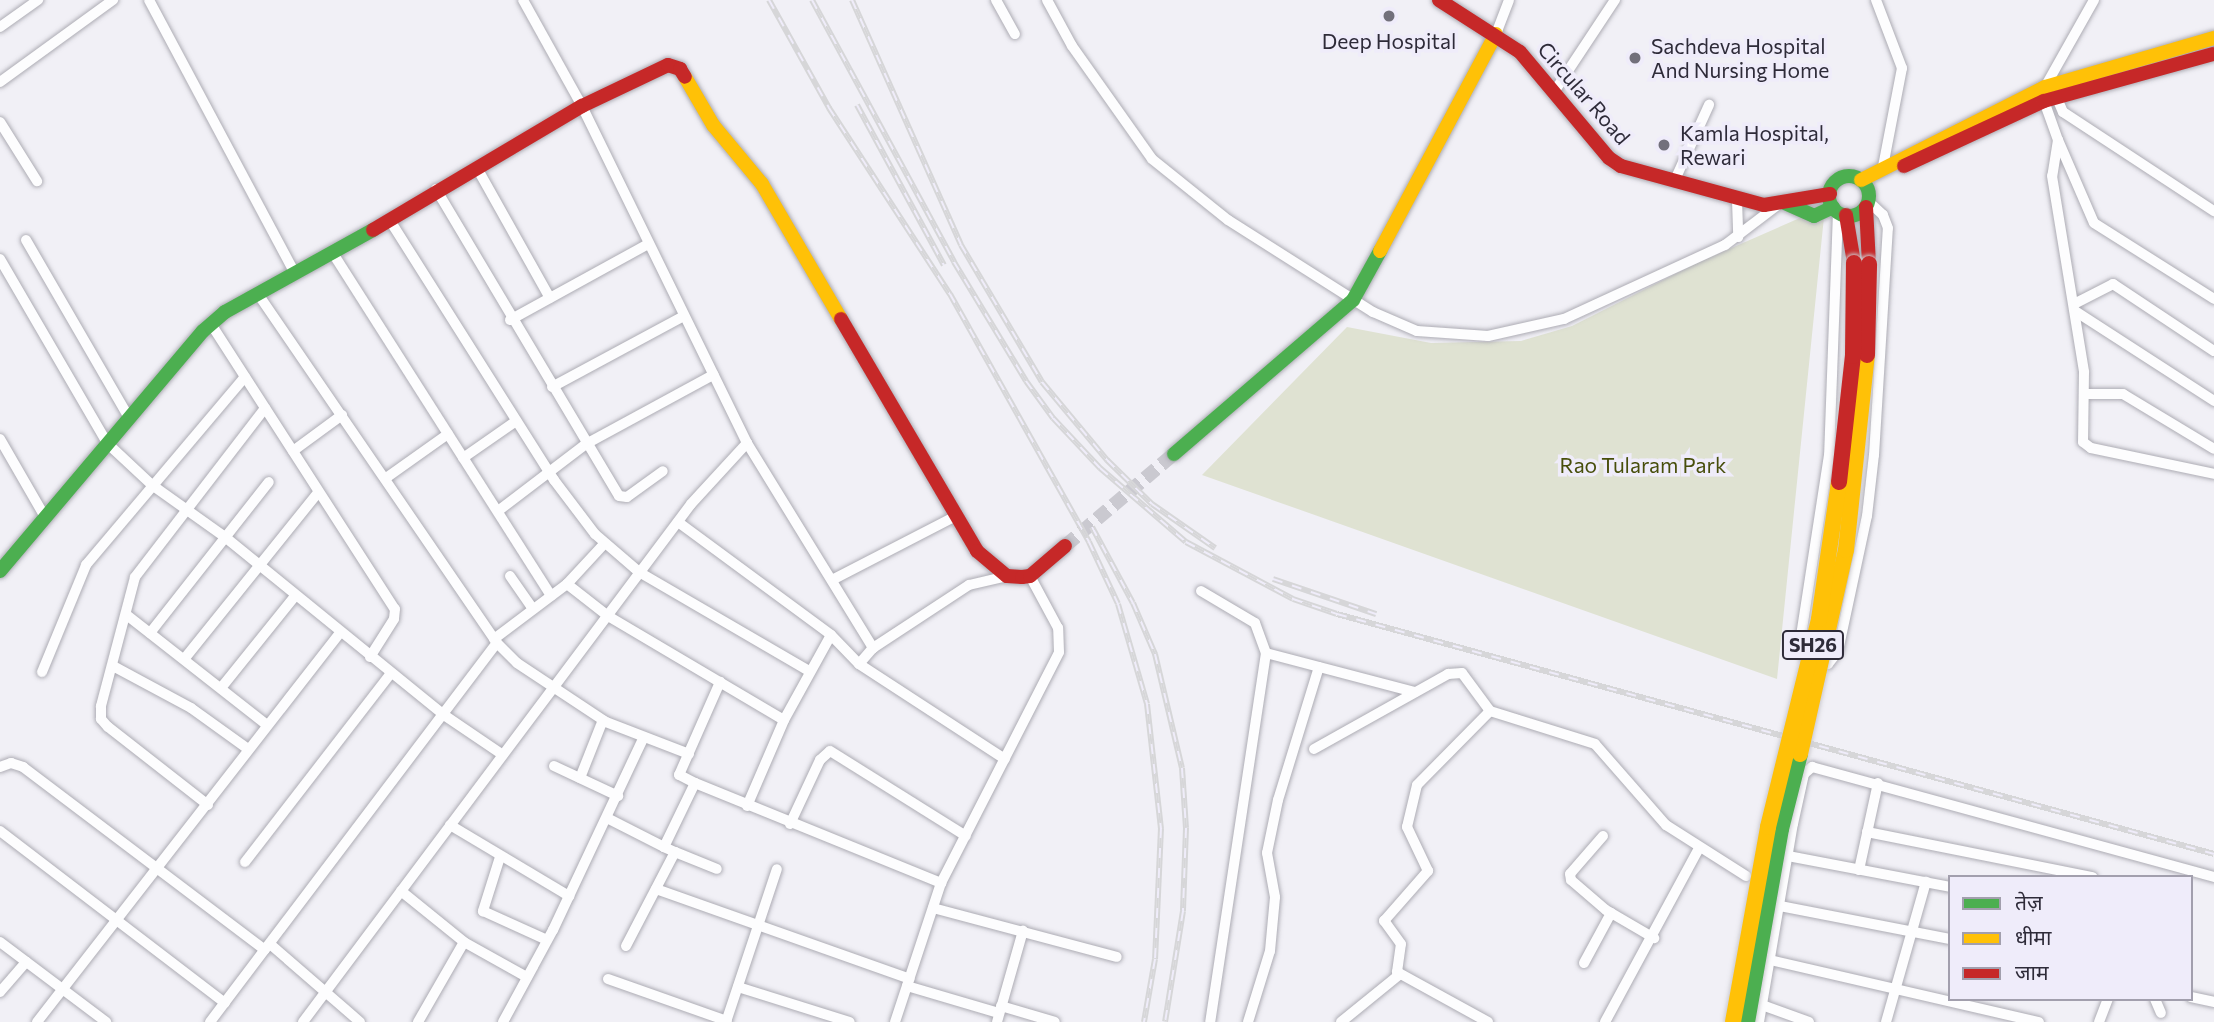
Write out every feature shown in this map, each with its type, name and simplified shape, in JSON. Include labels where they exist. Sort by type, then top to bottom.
[{"type":"main road","name":"Circular Road","points":[[1439,0],[1496,34],[1556,89],[1609,158],[1674,182],[1737,200],[1782,203],[1814,216],[1837,207]]},
{"type":"main road","points":[[1174,454],[1353,300],[1496,34]]},
{"type":"main road","points":[[1865,194],[1883,167],[2049,93],[2214,38]]},
{"type":"main road","points":[[1865,194],[1844,177],[1834,183],[1837,207],[1865,194],[2049,93],[2214,54]]},
{"type":"main road","points":[[2,566],[211,324],[258,294],[334,255],[436,189],[582,106],[662,66],[680,69],[708,119],[762,184],[954,517],[977,551],[1007,576],[1030,576],[1065,546]]},
{"type":"main road","name":"SH26","points":[[1733,1022],[1768,827],[1819,619],[1831,548],[1853,356],[1865,194]]},
{"type":"main road","name":"SH26","points":[[1746,1022],[1781,829],[1833,622],[1846,550],[1867,372],[1861,263],[1837,207]]},
{"type":"street","points":[[0,27],[38,0]]},
{"type":"street","points":[[149,0],[295,274]]},
{"type":"street","points":[[523,0],[582,106],[747,443],[873,648]]},
{"type":"street","points":[[996,0],[1015,34]]},
{"type":"street","points":[[1047,0],[1072,46],[1152,159],[1228,220],[1393,324],[1433,335],[1515,333],[1564,319],[1738,237],[1782,203]]},
{"type":"street","points":[[1496,34],[1509,0]]},
{"type":"street","points":[[1556,89],[1615,0]]},
{"type":"street","points":[[1876,0],[1902,68],[1883,167]]},
{"type":"street","points":[[2094,0],[2049,93],[2058,140],[2094,222],[2214,299]]},
{"type":"street","points":[[0,82],[109,1]]},
{"type":"street","points":[[2049,93],[2063,112],[2214,211]]},
{"type":"street","points":[[1674,182],[1709,105]]},
{"type":"street","points":[[0,122],[37,181]]},
{"type":"street","points":[[2058,140],[2052,176],[2075,308],[2084,394],[2085,446],[2214,474]]},
{"type":"street","points":[[477,168],[550,299]]},
{"type":"street","points":[[436,189],[510,320],[586,444],[623,498],[663,471]]},
{"type":"street","points":[[1837,207],[1829,455],[1802,628],[1805,656],[1816,664],[1828,664],[1838,651],[1867,516],[1874,455],[1888,228],[1883,215],[1865,194]]},
{"type":"street","points":[[1737,200],[1734,222],[1738,237]]},
{"type":"street","points":[[390,219],[549,472],[604,544],[639,572],[809,671]]},
{"type":"street","points":[[26,240],[129,418]]},
{"type":"street","points":[[510,320],[648,244]]},
{"type":"street","points":[[334,255],[551,596]]},
{"type":"street","points":[[0,259],[107,443],[152,485],[225,537],[370,657],[444,715],[503,755]]},
{"type":"street","points":[[2075,308],[2113,284],[2214,351]]},
{"type":"street","points":[[258,294],[496,641],[554,688],[603,720],[689,754]]},
{"type":"street","points":[[2075,308],[2214,401]]},
{"type":"street","points":[[552,387],[684,316]]},
{"type":"street","points":[[211,324],[293,451],[317,494],[395,609],[394,619],[370,657]]},
{"type":"street","points":[[498,511],[586,444],[713,375]]},
{"type":"street","points":[[42,672],[86,565],[244,377]]},
{"type":"street","points":[[2084,394],[2123,394],[2214,449]]},
{"type":"street","points":[[208,805],[101,719],[128,616],[135,577],[265,408]]},
{"type":"street","points":[[293,451],[342,415]]},
{"type":"street","points":[[463,458],[516,421]]},
{"type":"street","points":[[386,478],[448,434]]},
{"type":"street","points":[[0,441],[44,517]]},
{"type":"street","points":[[303,1022],[639,572],[678,522],[747,443]]},
{"type":"street","points":[[150,633],[269,482]]},
{"type":"street","points":[[184,658],[317,494]]},
{"type":"street","points":[[832,580],[954,517]]},
{"type":"street","points":[[678,522],[831,635],[859,664],[1005,759]]},
{"type":"street","points":[[210,1022],[444,715],[496,641],[567,584],[604,544]]},
{"type":"street","points":[[510,576],[533,609]]},
{"type":"street","points":[[859,664],[873,648],[969,585],[1007,576]]},
{"type":"street","points":[[895,1022],[941,883],[1060,644],[1058,628],[1030,576]]},
{"type":"street","points":[[567,584],[608,616],[784,720]]},
{"type":"street","points":[[1201,591],[1255,623],[1266,653],[1210,1022]]},
{"type":"street","points":[[221,688],[295,596]]},
{"type":"street","points":[[128,616],[267,725]]},
{"type":"street","points":[[37,1022],[159,872],[248,749],[341,633]]},
{"type":"street","points":[[747,806],[784,720],[831,635]]},
{"type":"street","points":[[1266,653],[1415,692]]},
{"type":"street","points":[[113,666],[191,708],[248,749]]},
{"type":"street","points":[[1248,1022],[1270,951],[1275,897],[1267,853],[1278,800],[1318,667]]},
{"type":"street","points":[[246,862],[391,673]]},
{"type":"street","points":[[1314,749],[1448,674],[1462,673],[1490,711],[1590,741],[1666,825],[1746,876]]},
{"type":"street","points":[[720,682],[679,775],[790,824],[941,883]]},
{"type":"street","points":[[1341,1022],[1399,974],[1401,944],[1384,921],[1428,871],[1407,827],[1415,788],[1490,711]]},
{"type":"street","points":[[580,778],[603,720]]},
{"type":"street","points":[[503,1022],[569,896],[644,737]]},
{"type":"street","points":[[790,824],[820,760],[830,751],[966,836]]},
{"type":"street","points":[[0,767],[11,763],[23,767],[159,872],[267,947],[360,1022]]},
{"type":"street","points":[[554,766],[618,796]]},
{"type":"street","points":[[1759,1022],[1788,856],[1808,769],[1878,783],[2214,877]]},
{"type":"street","points":[[664,847],[695,783]]},
{"type":"street","points":[[1859,870],[1878,783]]},
{"type":"street","points":[[607,818],[664,847],[717,869]]},
{"type":"street","points":[[450,825],[500,858],[569,896]]},
{"type":"street","points":[[0,831],[225,1003]]},
{"type":"street","points":[[1867,832],[2083,875]]},
{"type":"street","points":[[1603,836],[1570,877],[1611,913],[1654,937]]},
{"type":"street","points":[[1605,1022],[1654,937],[1699,848]]},
{"type":"street","points":[[626,946],[675,852]]},
{"type":"street","points":[[1788,856],[1948,887]]},
{"type":"street","points":[[500,858],[483,911],[547,940]]},
{"type":"street","points":[[608,979],[727,1022],[777,869]]},
{"type":"street","points":[[1886,1022],[1926,883]]},
{"type":"street","points":[[656,889],[999,1014],[1055,1022]]},
{"type":"street","points":[[401,891],[464,942],[527,977]]},
{"type":"street","points":[[1780,906],[1948,939]]},
{"type":"street","points":[[933,908],[1117,957]]},
{"type":"street","points":[[1584,963],[1611,913]]},
{"type":"street","points":[[999,1014],[1023,931]]},
{"type":"street","points":[[0,942],[106,1022]]},
{"type":"street","points":[[418,1022],[464,942]]},
{"type":"street","points":[[1770,960],[2039,1022]]},
{"type":"street","points":[[0,992],[26,962]]},
{"type":"street","points":[[1399,974],[1482,1021]]},
{"type":"street","points":[[738,987],[850,1022]]},
{"type":"street","points":[[2193,997],[2214,1002]]},
{"type":"street","points":[[2099,1022],[2107,1001]]},
{"type":"street","points":[[2156,1001],[2161,1013]]},
{"type":"street","points":[[1762,1005],[1809,1022]]},
{"type":"green space","name":"Rao Tularam Park","points":[[1825,207],[1777,679],[1202,475],[1347,327],[1431,343],[1521,341],[1572,326],[1695,264]]},
{"type":"tunnel","points":[[1065,546],[1174,454]]},
{"type":"railway","points":[[769,0],[829,108],[950,294],[1089,542],[1118,604],[1147,704],[1161,828],[1155,959],[1144,1022]]},
{"type":"railway","points":[[812,0],[954,262],[1026,381],[1053,418],[1100,468],[1186,542],[1293,599],[1337,614],[2214,854]]},
{"type":"railway","points":[[852,0],[961,245],[1042,382],[1107,460],[1152,504],[1215,548]]},
{"type":"railway","points":[[857,105],[944,265]]},
{"type":"railway","points":[[1092,527],[1133,603],[1155,654],[1182,768],[1186,828],[1183,911],[1165,1022]]},
{"type":"railway","points":[[1273,579],[1376,614]]},
{"type":"traffic: fast","points":[[1849,176],[1863,182],[1869,196],[1863,210],[1849,216],[1835,210],[1829,196],[1835,182],[1849,176]]},
{"type":"traffic: fast","points":[[1785,203],[1814,216],[1833,207]]},
{"type":"traffic: fast","points":[[0,571],[203,331],[225,312],[373,230]]},
{"type":"traffic: fast","points":[[1174,454],[1353,300],[1380,251]]},
{"type":"traffic: fast","points":[[1747,1022],[1781,829],[1800,754]]},
{"type":"traffic: slow","points":[[1380,251],[1496,34]]},
{"type":"traffic: slow","points":[[1861,180],[2045,87],[2214,38]]},
{"type":"traffic: slow","points":[[685,77],[713,125],[762,184],[841,319]]},
{"type":"traffic: slow","points":[[1800,754],[1846,550],[1867,355]]},
{"type":"traffic: slow","points":[[1733,1022],[1768,827],[1819,619],[1839,482]]},
{"type":"traffic: jam","points":[[1439,0],[1520,52],[1609,158],[1621,166],[1764,205],[1830,194]]},
{"type":"traffic: jam","points":[[1904,166],[2044,101],[2214,54]]},
{"type":"traffic: jam","points":[[373,230],[582,106],[668,65],[680,69],[685,77]]},
{"type":"traffic: jam","points":[[1866,207],[1869,264]]},
{"type":"traffic: jam","points":[[1846,215],[1854,263]]},
{"type":"traffic: jam","points":[[1839,482],[1853,356],[1854,263]]},
{"type":"traffic: jam","points":[[1867,355],[1869,264]]},
{"type":"traffic: jam","points":[[841,319],[977,551],[1007,576],[1022,577],[1030,576],[1065,546]]},
{"type":"place","name":"Deep Hospital","points":[[1389,16]]},
{"type":"place","name":"Sachdeva Hospital And Nursing Home","points":[[1635,58]]},
{"type":"place","name":"Kamla Hospital, Rewari","points":[[1664,145]]}]
